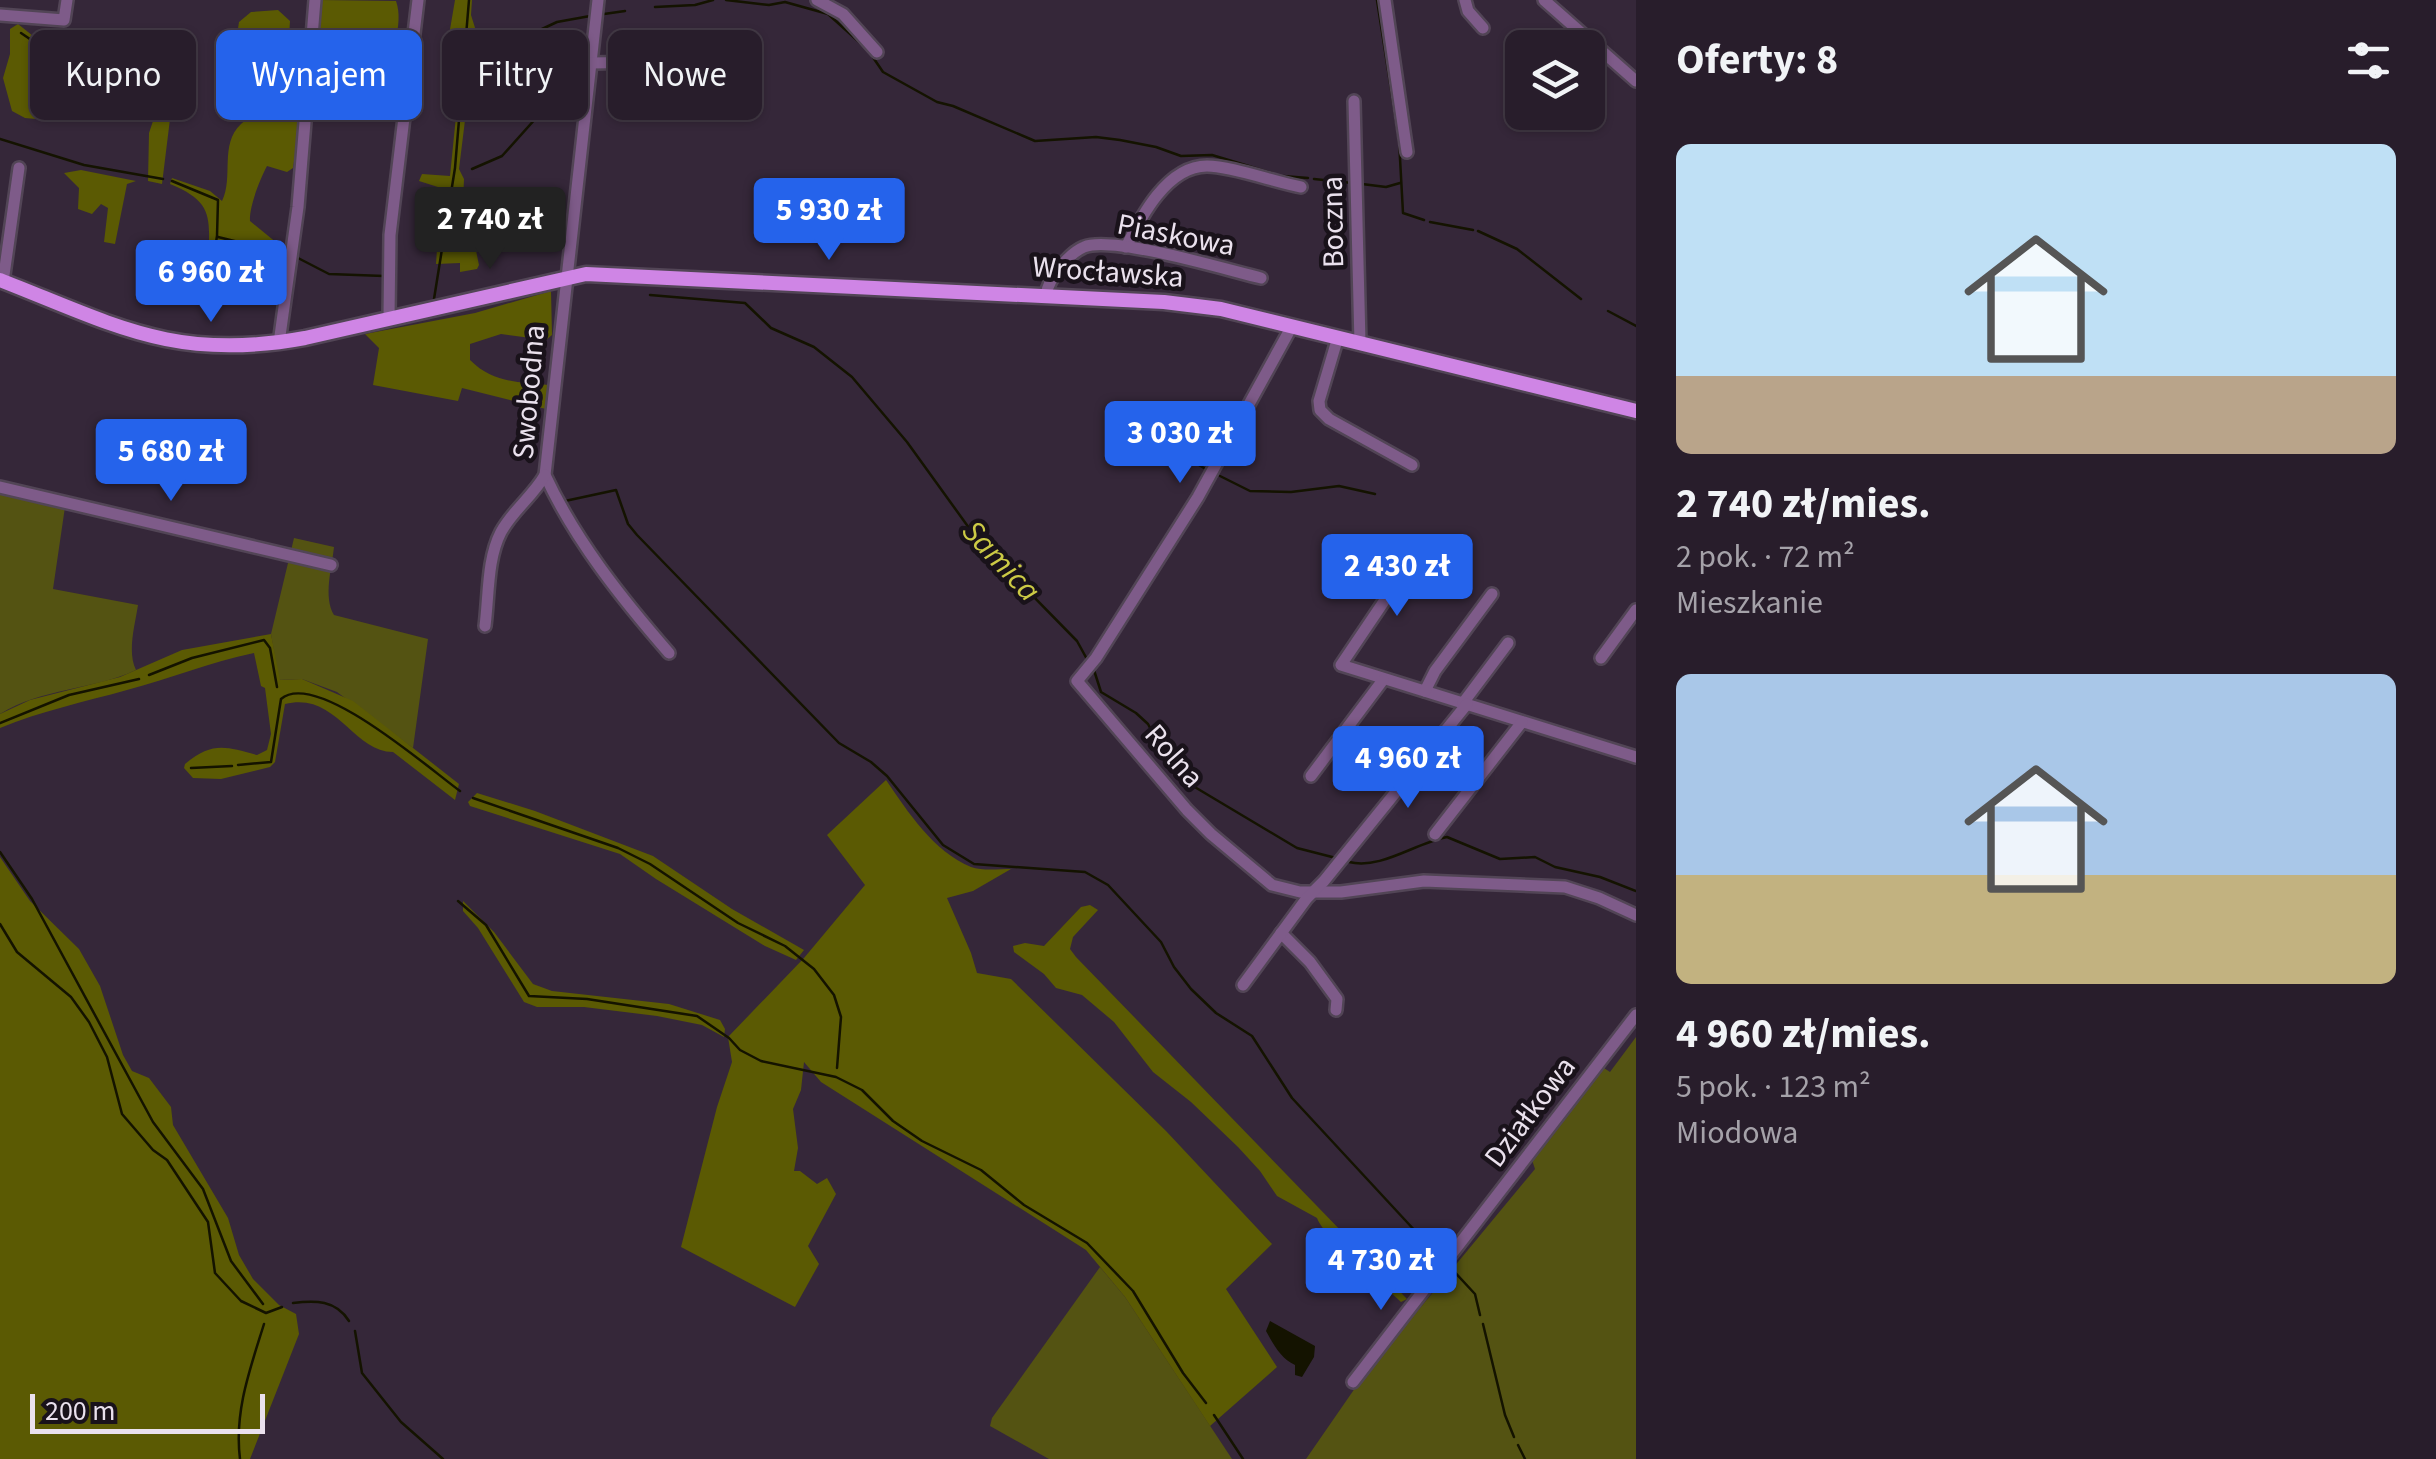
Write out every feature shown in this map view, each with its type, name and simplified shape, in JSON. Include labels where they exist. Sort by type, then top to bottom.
[{"type":"main road","name":"Wrocławska","points":[[389,318],[565,276],[631,274],[1197,305],[1636,411]]},
{"type":"main road","points":[[2,281],[148,338],[214,347],[279,343],[389,318]]},
{"type":"street","points":[[0,15],[64,20],[66,0]]},
{"type":"street","points":[[279,343],[298,207],[315,0]]},
{"type":"street","points":[[389,318],[390,235],[418,0]]},
{"type":"street","name":"Swobodna","points":[[598,0],[545,475],[612,584],[669,654]]},
{"type":"street","points":[[817,0],[843,14],[877,52]]},
{"type":"street","points":[[1385,0],[1407,152]]},
{"type":"street","points":[[1466,0],[1468,11],[1483,28]]},
{"type":"street","points":[[1544,0],[1636,81]]},
{"type":"street","points":[[590,64],[608,64]]},
{"type":"street","name":"Boczna","points":[[1354,101],[1360,342]]},
{"type":"street","points":[[2,281],[19,168]]},
{"type":"street","points":[[1126,247],[1148,203],[1197,168],[1216,168],[1301,187]]},
{"type":"street","name":"Piaskowa","points":[[1046,294],[1049,282],[1084,247],[1126,247],[1261,278]]},
{"type":"street","name":"Rolna","points":[[1292,326],[1198,497],[1078,681],[1211,834],[1272,885],[1316,892],[1436,881],[1565,887],[1636,916]]},
{"type":"street","points":[[1338,337],[1319,401],[1320,410],[1329,420],[1412,465]]},
{"type":"street","points":[[485,626],[492,554],[501,532],[545,475]]},
{"type":"street","points":[[0,487],[331,565]]},
{"type":"street","points":[[1418,551],[1341,665],[1636,758]]},
{"type":"street","points":[[1425,691],[1435,671],[1492,594]]},
{"type":"street","points":[[1602,658],[1636,610]]},
{"type":"street","points":[[1242,985],[1508,644]]},
{"type":"street","points":[[1311,776],[1383,680]]},
{"type":"street","points":[[1435,834],[1522,722]]},
{"type":"street","points":[[1281,933],[1310,962],[1337,999],[1336,1010]]},
{"type":"street","name":"Działkowa","points":[[1353,1382],[1636,1015]]},
{"type":"shaded area","points":[[320,0],[396,1],[398,30],[318,30]]},
{"type":"shaded area","points":[[455,0],[472,0],[476,30],[450,30]]},
{"type":"shaded area","points":[[278,10],[290,21],[289,30],[238,30],[239,22],[251,12]]},
{"type":"shaded area","points":[[18,24],[30,34],[30,118],[12,111],[3,78],[10,54],[10,29]]},
{"type":"shaded area","points":[[153,120],[170,120],[162,184],[148,181],[149,133]]},
{"type":"shaded area","points":[[297,120],[300,124],[293,168],[287,172],[267,166],[250,215],[250,221],[283,248],[282,258],[247,246],[234,246],[221,268],[208,261],[208,222],[202,205],[170,184],[172,178],[210,191],[222,201],[230,142],[244,122]]},
{"type":"shaded area","points":[[456,120],[465,120],[459,169],[464,179],[462,229],[473,236],[477,269],[460,272],[460,263],[436,264],[441,188],[419,181],[422,174],[450,176]]},
{"type":"shaded area","points":[[81,170],[136,181],[127,184],[115,244],[104,242],[108,208],[101,204],[92,214],[78,209],[79,188],[64,173]]},
{"type":"shaded area","points":[[551,291],[552,335],[546,340],[501,334],[470,344],[470,360],[488,373],[506,380],[549,385],[546,409],[462,388],[458,401],[373,385],[379,348],[365,334],[475,313]]},
{"type":"shaded area","points":[[0,493],[65,507],[53,589],[138,605],[132,647],[136,670],[33,699],[0,714]]},
{"type":"shaded area","points":[[294,538],[334,547],[329,591],[334,615],[428,639],[413,748],[337,692],[302,679],[279,680],[271,634]]},
{"type":"shaded area","points":[[271,634],[280,680],[302,679],[353,701],[459,784],[455,800],[393,752],[366,742],[331,713],[303,702],[285,704],[275,762],[270,767],[221,779],[193,778],[185,764],[204,752],[228,748],[257,755],[267,750],[271,734],[265,688],[261,686],[254,653],[0,728],[0,714],[30,700],[120,677],[182,650]]},
{"type":"shaded area","points":[[886,780],[922,830],[957,860],[975,868],[1011,869],[973,891],[947,898],[977,973],[1011,979],[1166,1131],[1272,1244],[1226,1289],[1277,1367],[1210,1426],[1125,1297],[1086,1250],[821,1082],[804,1062],[801,1090],[793,1109],[798,1148],[794,1171],[817,1184],[827,1178],[836,1194],[808,1246],[819,1264],[795,1307],[681,1247],[732,1062],[728,1037],[804,958],[865,885],[827,835]]},
{"type":"shaded area","points":[[477,793],[653,856],[732,909],[804,950],[796,960],[765,946],[620,854],[470,806],[468,802]]},
{"type":"shaded area","points":[[0,857],[30,901],[79,949],[100,986],[123,1055],[132,1071],[149,1078],[171,1107],[173,1125],[228,1218],[239,1255],[253,1279],[279,1305],[296,1314],[299,1334],[250,1459],[0,1459]]},
{"type":"shaded area","points":[[463,901],[494,932],[533,984],[552,991],[669,1004],[720,1020],[724,1037],[702,1025],[657,1016],[584,1007],[537,1007],[524,1002],[463,911]]},
{"type":"shaded area","points":[[1090,905],[1098,910],[1073,937],[1070,949],[1076,957],[1407,1299],[1401,1302],[1354,1261],[1317,1218],[1277,1196],[1238,1147],[1153,1072],[1114,1022],[1082,995],[1056,988],[1014,952],[1013,946],[1025,943],[1044,946],[1081,907]]},
{"type":"shaded area","points":[[1636,1037],[1636,1459],[1306,1459],[1362,1378],[1535,1169],[1531,1157],[1601,1066],[1610,1072]]},
{"type":"shaded area","points":[[1100,1267],[1125,1297],[1232,1459],[1049,1459],[990,1426]]},
{"type":"shaded area","points":[[1270,1321],[1315,1346],[1314,1357],[1302,1377],[1295,1375],[1295,1365],[1282,1355],[1266,1331]]},
{"type":"waterway","points":[[434,299],[455,168],[469,0]]},
{"type":"waterway","points":[[655,7],[713,0]]},
{"type":"waterway","points":[[726,0],[769,5],[785,2],[828,14],[868,50],[883,72],[937,102],[1035,141],[1096,137],[1120,140],[1181,156],[1212,155],[1272,173]]},
{"type":"waterway","points":[[1377,0],[1399,140],[1403,213],[1424,220]]},
{"type":"waterway","points":[[604,14],[625,11]]},
{"type":"waterway","points":[[540,30],[557,22],[590,16]]},
{"type":"waterway","points":[[21,33],[30,39]]},
{"type":"waterway","points":[[472,169],[502,156],[534,120]]},
{"type":"waterway","points":[[0,139],[84,165],[163,179]]},
{"type":"waterway","points":[[1283,176],[1308,178]]},
{"type":"waterway","points":[[1314,179],[1352,183]]},
{"type":"waterway","points":[[172,181],[218,200],[208,290]]},
{"type":"waterway","points":[[1362,184],[1386,187],[1400,183]]},
{"type":"waterway","points":[[1430,222],[1473,230]]},
{"type":"waterway","points":[[1478,231],[1517,249],[1581,299]]},
{"type":"waterway","points":[[218,237],[284,253]]},
{"type":"waterway","points":[[298,258],[329,274],[384,276]]},
{"type":"waterway","name":"Samica","points":[[650,295],[745,303],[771,328],[814,347],[852,377],[907,442],[977,539],[1077,641],[1088,661]]},
{"type":"waterway","points":[[1608,311],[1636,326]]},
{"type":"waterway","points":[[1132,426],[1204,468]]},
{"type":"waterway","points":[[1220,476],[1250,491],[1291,492],[1339,486],[1375,494]]},
{"type":"waterway","points":[[565,501],[616,490],[628,524],[637,535],[839,743],[887,776],[943,845],[974,864],[1085,872],[1108,885],[1161,942],[1191,989],[1216,1013],[1252,1036],[1292,1098],[1443,1261]]},
{"type":"waterway","points":[[149,675],[192,658],[264,640],[270,648],[277,687]]},
{"type":"waterway","name":"Samica","points":[[1093,667],[1101,692],[1148,724],[1169,764],[1188,783],[1297,848],[1336,858]]},
{"type":"waterway","points":[[0,723],[69,695],[139,679]]},
{"type":"waterway","points":[[238,765],[271,762],[281,699],[297,693],[319,697],[371,725],[460,791]]},
{"type":"waterway","points":[[191,768],[232,766]]},
{"type":"waterway","points":[[473,798],[618,848],[650,864],[738,923],[785,946],[814,969],[834,995],[841,1017],[837,1068]]},
{"type":"waterway","name":"Samica","points":[[1349,862],[1386,859],[1447,837],[1500,859],[1535,857],[1555,867],[1600,877],[1636,891]]},
{"type":"waterway","points":[[0,852],[32,899],[153,1122],[203,1189],[231,1261],[263,1304]]},
{"type":"waterway","points":[[458,901],[486,925],[529,996],[587,999],[697,1016],[740,1050],[761,1061],[836,1077],[862,1090],[893,1121],[922,1141],[981,1170],[1024,1205],[1087,1243],[1133,1291],[1206,1403]]},
{"type":"waterway","points":[[0,924],[17,952],[71,997],[89,1022],[107,1057],[122,1114],[153,1150],[167,1160],[208,1222],[215,1273],[241,1301],[266,1313],[282,1307]]},
{"type":"waterway","points":[[1449,1266],[1475,1294],[1480,1315]]},
{"type":"waterway","points":[[293,1303],[324,1303],[338,1309],[349,1321]]},
{"type":"waterway","points":[[240,1459],[241,1407],[264,1324]]},
{"type":"waterway","points":[[1483,1324],[1514,1437]]},
{"type":"waterway","points":[[355,1331],[362,1373],[401,1422],[443,1459]]},
{"type":"waterway","points":[[1214,1415],[1243,1459]]},
{"type":"waterway","points":[[1518,1445],[1525,1459]]}]
